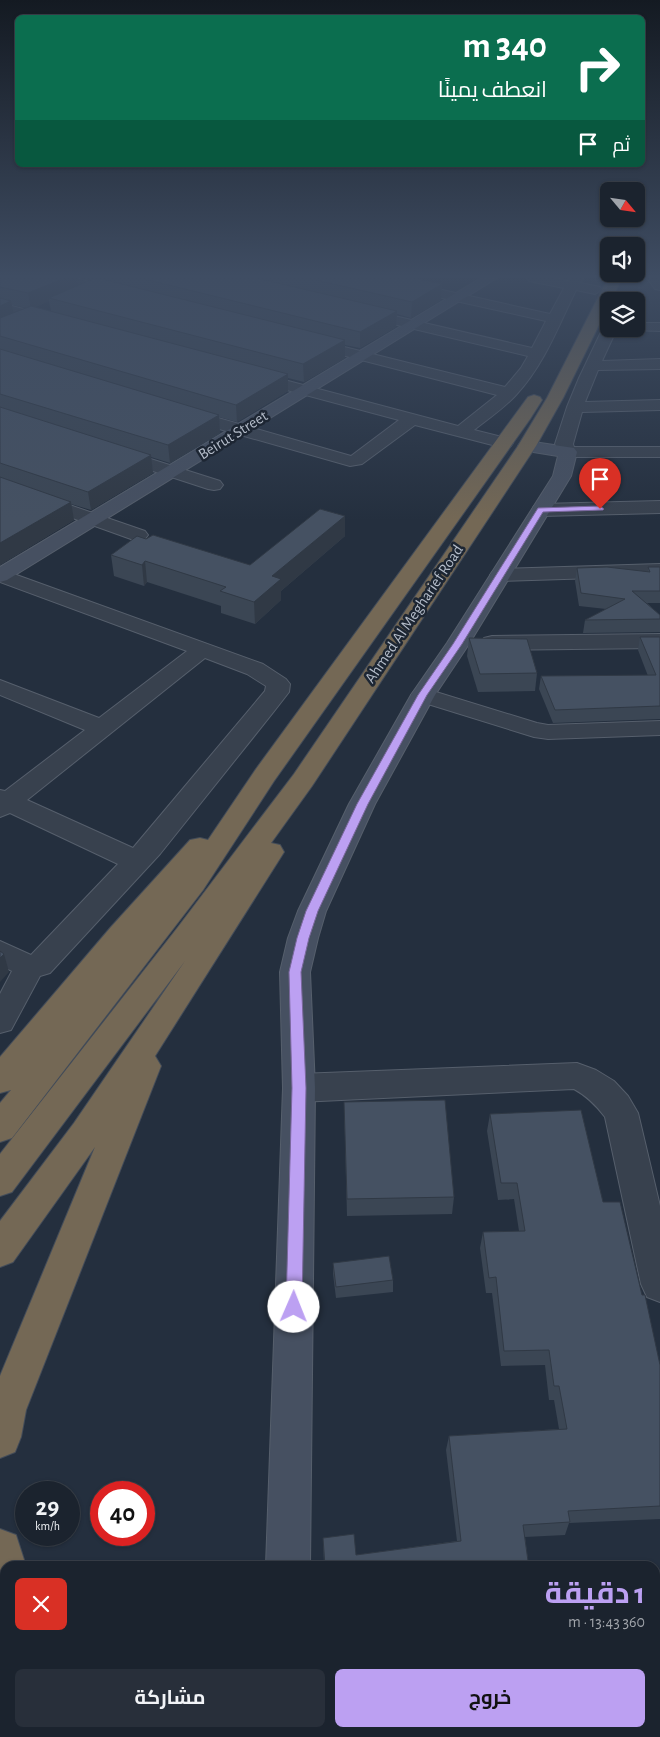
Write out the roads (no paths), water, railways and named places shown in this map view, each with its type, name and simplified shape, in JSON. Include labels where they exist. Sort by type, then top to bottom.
[{"type":"highway","name":"Ahmed Al Megharief Road","points":[[175,930],[193,883],[265,775],[522,419],[558,359]]},
{"type":"highway","name":"Ahmed Al Megharief Road","points":[[175,930],[303,780],[527,446],[555,398],[574,359]]},
{"type":"highway","points":[[0,1080],[121,935],[265,775]]},
{"type":"highway","points":[[0,1250],[86,1133],[262,867],[283,829],[303,780]]},
{"type":"highway","points":[[0,1128],[175,930]]},
{"type":"highway","points":[[0,1181],[175,930]]},
{"type":"highway","points":[[0,1437],[6,1410],[167,1013]]},
{"type":"street","name":"Beirut Street","points":[[0,576],[357,359]]},
{"type":"street","points":[[374,359],[509,393]]},
{"type":"street","points":[[461,432],[509,393],[535,359]]},
{"type":"street","points":[[288,1561],[299,1088],[295,972],[303,938],[312,911],[362,804],[422,695],[458,644],[562,476],[568,452],[564,444],[575,407],[595,359]]},
{"type":"street","points":[[592,366],[660,364]]},
{"type":"street","points":[[239,372],[504,443]]},
{"type":"street","points":[[575,407],[660,405]]},
{"type":"street","points":[[166,408],[240,431],[350,461],[356,460],[412,419]]},
{"type":"street","points":[[527,446],[568,452],[660,452]]},
{"type":"street","points":[[100,448],[214,485]]},
{"type":"street","points":[[0,486],[138,536]]},
{"type":"street","points":[[540,510],[660,508]]},
{"type":"street","points":[[500,575],[660,570]]},
{"type":"street","points":[[0,576],[269,676],[278,684],[278,692],[136,861],[39,965],[30,967],[0,952]]},
{"type":"street","points":[[458,644],[660,641]]},
{"type":"street","points":[[136,861],[2,803],[201,650]]},
{"type":"street","points":[[0,687],[102,728]]},
{"type":"street","points":[[422,695],[534,730],[548,732],[660,728]]},
{"type":"street","points":[[0,1021],[30,967]]},
{"type":"street","points":[[299,1088],[577,1076],[596,1085],[610,1096],[620,1112],[660,1284]]}]
